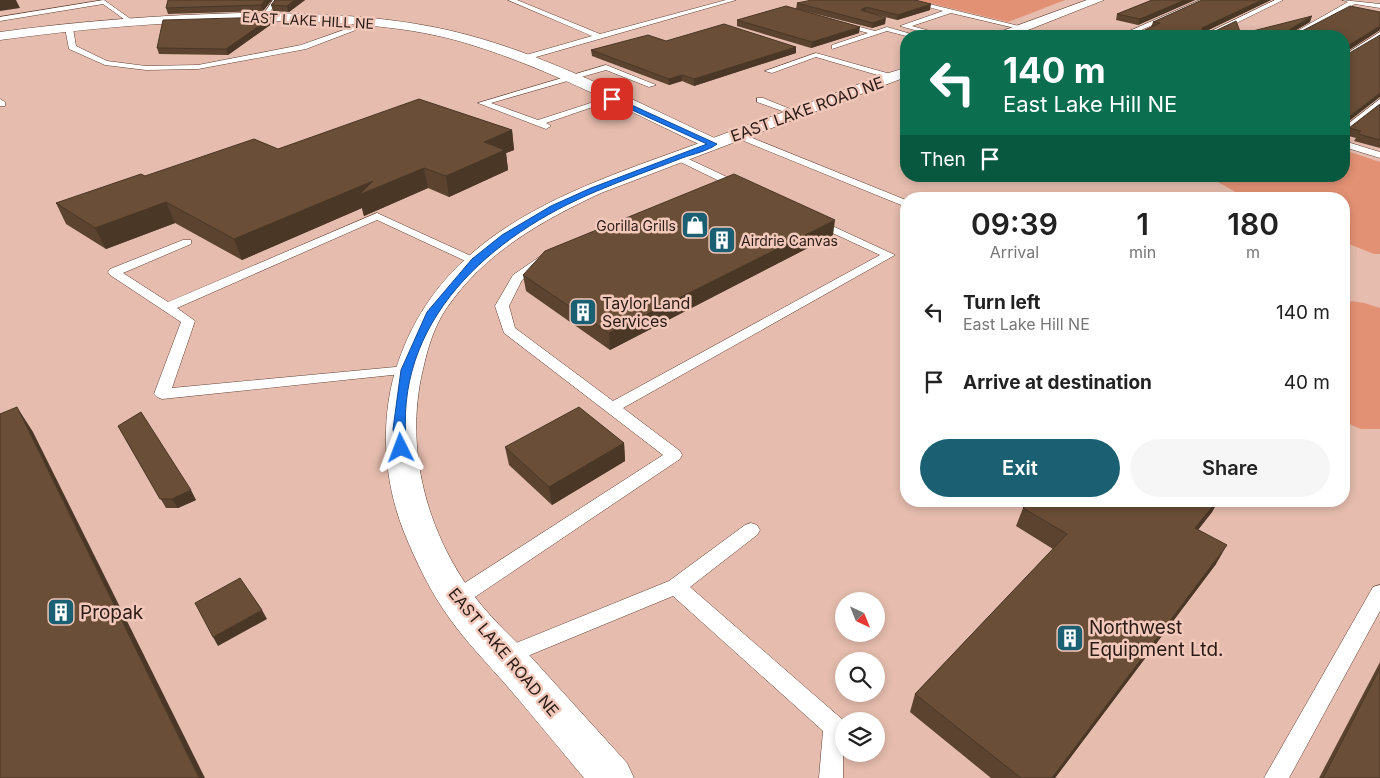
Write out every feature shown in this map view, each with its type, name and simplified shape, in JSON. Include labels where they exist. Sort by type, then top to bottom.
[{"type":"street","points":[[1018,30],[1098,0]]},
{"type":"street","name":"EAST LAKE HILL NE","points":[[0,36],[130,21],[226,16],[372,22],[432,32],[476,42],[522,59],[612,99],[725,139]]},
{"type":"street","name":"EAST LAKE ROAD NE","points":[[612,778],[456,599],[420,533],[405,486],[399,429],[406,370],[432,312],[476,261],[505,237],[554,207],[594,189],[899,75]]},
{"type":"lane","points":[[263,17],[276,0]]},
{"type":"lane","points":[[511,0],[599,36]]},
{"type":"lane","points":[[522,59],[733,0]]},
{"type":"lane","points":[[904,0],[1023,28]]},
{"type":"lane","points":[[1136,30],[1205,0]]},
{"type":"lane","points":[[1218,30],[1280,0]]},
{"type":"lane","points":[[1344,0],[1380,6]]},
{"type":"lane","points":[[0,19],[103,1],[130,21]]},
{"type":"lane","points":[[1303,30],[1353,2]]},
{"type":"lane","points":[[904,26],[950,11]]},
{"type":"lane","points":[[880,20],[920,30]]},
{"type":"lane","points":[[831,21],[875,33]]},
{"type":"lane","points":[[69,28],[72,47],[105,62],[146,68],[189,68],[303,47],[372,22]]},
{"type":"lane","points":[[835,47],[887,29],[900,32]]},
{"type":"lane","points":[[1350,54],[1380,34]]},
{"type":"lane","points":[[802,50],[899,75]]},
{"type":"lane","points":[[769,71],[816,55]]},
{"type":"lane","points":[[552,128],[482,103],[606,67],[652,85]]},
{"type":"lane","points":[[537,123],[612,99]]},
{"type":"lane","points":[[760,100],[796,113]]},
{"type":"lane","points":[[1350,126],[1380,102]]},
{"type":"lane","points":[[725,139],[900,202]]},
{"type":"lane","points":[[1350,146],[1380,155]]},
{"type":"lane","points":[[678,157],[754,194]]},
{"type":"lane","points":[[709,189],[727,181]]},
{"type":"lane","points":[[612,408],[889,255],[799,214]]},
{"type":"lane","points":[[167,307],[377,216],[476,261]]},
{"type":"lane","points":[[187,242],[114,272],[188,321],[162,394],[406,370]]},
{"type":"lane","points":[[456,599],[674,455],[508,330],[502,306],[517,278],[539,261],[557,253]]},
{"type":"lane","points":[[506,656],[676,587],[751,530]]},
{"type":"lane","points":[[676,587],[835,727],[831,778]]},
{"type":"lane","points":[[1276,778],[1380,594]]},
{"type":"shaded area","points":[[917,0],[1065,0],[1008,22]]},
{"type":"shaded area","points":[[1350,152],[1380,162],[1380,254],[1374,254],[1350,244],[1350,192],[1236,192],[1218,182],[1350,182]]},
{"type":"shaded area","points":[[1350,301],[1380,308],[1380,429],[1361,429],[1350,424]]},
{"type":"building","points":[[168,0],[265,0],[261,5],[166,8]]},
{"type":"building","points":[[275,0],[295,0],[287,6],[271,5]]},
{"type":"building","points":[[812,0],[915,0],[931,4],[898,15],[866,7],[861,10],[886,18],[873,23],[797,3]]},
{"type":"building","points":[[1152,0],[1185,0],[1140,19],[1117,14]]},
{"type":"building","points":[[1202,0],[1262,0],[1202,28],[1202,30],[1145,30],[1160,23],[1153,22]]},
{"type":"building","points":[[786,6],[860,27],[812,42],[737,20]]},
{"type":"building","points":[[1350,6],[1380,12],[1380,26],[1350,45],[1350,30],[1304,30]]},
{"type":"building","points":[[1312,16],[1289,30],[1257,30]]},
{"type":"building","points":[[272,17],[226,49],[157,48],[163,20]]},
{"type":"building","points":[[1236,21],[1239,30],[1217,30]]},
{"type":"building","points":[[724,24],[796,47],[694,79],[682,75],[669,79],[591,50],[648,35],[666,41]]},
{"type":"building","points":[[1380,35],[1380,93],[1350,116],[1350,53]]},
{"type":"building","points":[[419,99],[512,130],[484,142],[505,150],[446,176],[424,168],[359,195],[373,181],[234,239],[166,202],[95,228],[56,203],[141,174],[145,176],[254,139],[278,149]]},
{"type":"building","points":[[1380,104],[1380,140],[1358,134],[1361,131],[1350,127]]},
{"type":"building","points":[[734,174],[835,220],[609,333],[523,275],[545,251]]},
{"type":"building","name":"Propak","points":[[17,407],[199,778],[0,778],[0,414]]},
{"type":"building","points":[[579,407],[624,443],[549,487],[505,447]]},
{"type":"building","points":[[141,412],[191,490],[172,499],[160,499],[118,426]]},
{"type":"building","name":"Northwest Equipment Ltd.","points":[[1212,507],[1195,528],[1227,545],[1052,778],[1021,778],[915,694],[1067,534],[1023,508]]},
{"type":"building","points":[[240,578],[262,610],[213,637],[195,603]]},
{"type":"building","points":[[1380,668],[1380,778],[1323,778]]},
{"type":"place","name":"Gorilla Grills","points":[[695,225]]},
{"type":"place","name":"Airdrie Canvas","points":[[722,240]]},
{"type":"place","name":"Taylor Land Services","points":[[583,312]]},
{"type":"place","name":"Propak","points":[[61,612]]},
{"type":"place","name":"Northwest Equipment Ltd.","points":[[1070,638]]},
{"type":"route","points":[[401,448],[399,429],[406,370],[432,312],[476,261],[505,237],[554,207],[594,189],[713,144],[612,99]]}]
